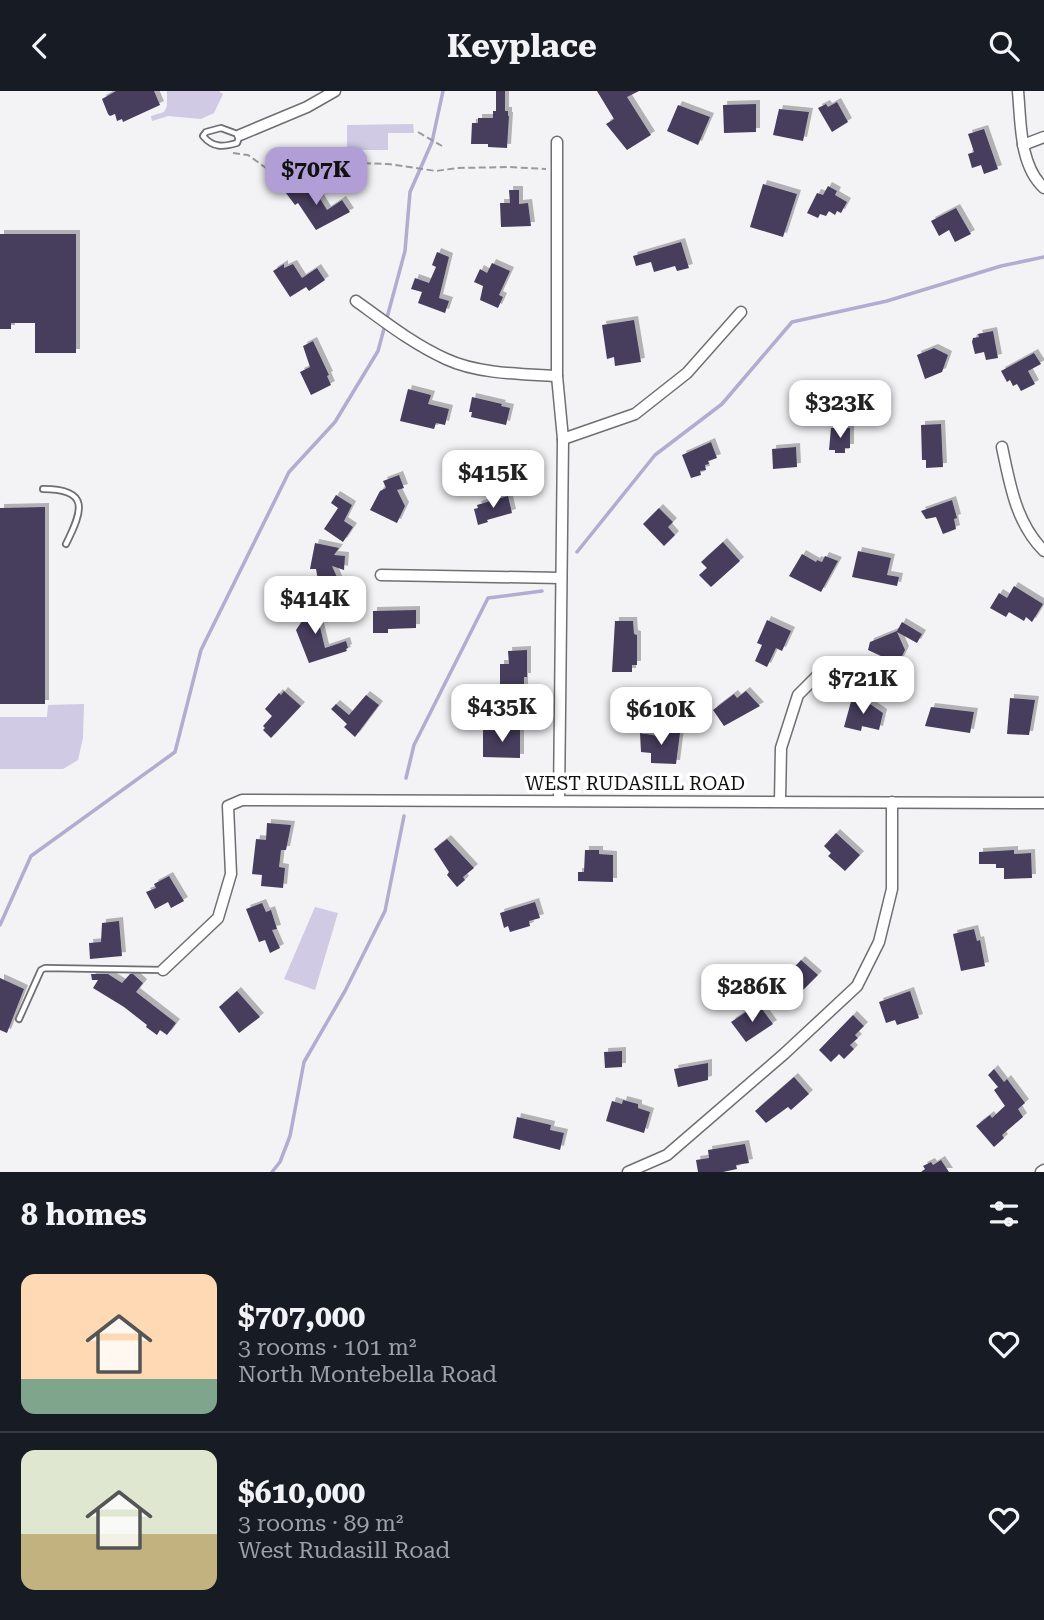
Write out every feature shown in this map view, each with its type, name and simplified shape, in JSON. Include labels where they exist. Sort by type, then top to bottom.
[{"type":"street","points":[[240,135],[307,107],[335,91]]},
{"type":"street","points":[[1017,91],[1023,145],[1036,180],[1044,188]]},
{"type":"street","points":[[1023,145],[1044,137]]},
{"type":"street","points":[[557,142],[557,376],[563,439],[559,800]]},
{"type":"street","points":[[356,300],[401,335],[448,361],[498,372],[557,376]]},
{"type":"street","points":[[563,439],[635,414],[687,373],[741,312]]},
{"type":"street","points":[[1002,447],[1018,512],[1044,551]]},
{"type":"street","points":[[381,575],[561,578]]},
{"type":"street","points":[[780,801],[781,748],[798,695],[827,666]]},
{"type":"street","name":"WEST RUDASILL ROAD","points":[[163,970],[218,918],[231,874],[228,806],[242,800],[1044,803]]},
{"type":"street","points":[[628,1172],[667,1155],[784,1054],[857,986],[879,942],[892,889],[892,802]]},
{"type":"lane","points":[[221,128],[240,135],[237,143],[223,147],[209,143],[203,136],[206,132],[221,128]]},
{"type":"lane","points":[[43,489],[72,492],[79,501],[77,522],[66,544]]},
{"type":"lane","points":[[19,1019],[41,970],[45,968],[163,970]]},
{"type":"path","points":[[418,132],[440,145]]},
{"type":"path","points":[[223,147],[230,153],[248,155],[266,168],[286,171],[312,172],[354,163],[388,164],[436,171],[509,167],[557,170]]},
{"type":"shaded area","points":[[167,91],[219,91],[223,94],[214,113],[201,119],[168,116],[152,121],[151,116],[164,112],[167,106]]},
{"type":"shaded area","points":[[413,124],[414,133],[388,133],[388,150],[347,150],[347,125]]},
{"type":"shaded area","points":[[84,704],[83,738],[78,760],[63,769],[0,769],[0,717],[47,717],[48,705]]},
{"type":"shaded area","points":[[315,907],[338,913],[315,990],[284,979]]},
{"type":"building","points":[[116,91],[154,91],[160,105],[123,122],[122,119],[117,121],[115,114],[108,114],[102,99]]},
{"type":"building","points":[[496,91],[505,91],[505,111],[508,111],[509,116],[507,148],[471,144],[472,123],[478,123],[478,118],[493,118],[493,111],[496,111]]},
{"type":"building","points":[[597,91],[639,91],[627,97],[651,135],[627,150],[606,124],[614,119]]},
{"type":"building","points":[[837,102],[848,122],[832,132],[818,108]]},
{"type":"building","points":[[756,104],[756,132],[724,133],[723,105]]},
{"type":"building","points":[[678,105],[710,117],[698,145],[667,131]]},
{"type":"building","points":[[779,109],[809,112],[803,141],[773,135]]},
{"type":"building","points":[[984,129],[998,169],[984,174],[981,165],[972,168],[968,154],[974,152],[968,134]]},
{"type":"building","points":[[302,182],[315,200],[319,197],[327,210],[342,200],[350,212],[316,230],[298,203],[295,205],[286,193]]},
{"type":"building","points":[[763,184],[797,194],[783,237],[750,227]]},
{"type":"building","points":[[828,186],[837,191],[835,195],[847,202],[841,213],[837,211],[835,215],[829,211],[826,216],[820,214],[818,218],[807,213],[817,193],[823,195]]},
{"type":"building","points":[[509,190],[519,190],[519,204],[528,203],[531,226],[501,227],[500,203],[510,203]]},
{"type":"building","points":[[956,208],[971,234],[955,242],[949,230],[939,236],[931,221]]},
{"type":"building","points":[[0,234],[76,234],[76,353],[35,353],[35,323],[11,323],[11,329],[0,329]]},
{"type":"building","points":[[681,242],[689,268],[677,271],[675,266],[654,272],[651,262],[636,266],[633,256]]},
{"type":"building","points":[[437,252],[449,257],[439,298],[449,301],[445,313],[418,303],[422,292],[411,289],[415,278],[429,283],[436,267],[432,265]]},
{"type":"building","points":[[492,263],[510,271],[499,295],[503,297],[498,308],[480,300],[483,286],[474,282],[480,269],[487,273]]},
{"type":"building","points":[[284,264],[284,268],[293,264],[302,278],[317,268],[325,280],[309,291],[306,287],[290,297],[273,271]]},
{"type":"building","points":[[634,320],[641,362],[615,366],[614,357],[607,359],[602,325]]},
{"type":"building","points":[[993,331],[998,358],[986,360],[984,352],[975,354],[972,342],[973,338],[979,337],[978,334]]},
{"type":"building","points":[[313,341],[331,385],[311,395],[300,372],[310,367],[303,346]]},
{"type":"building","points":[[934,348],[948,355],[942,372],[925,379],[917,355]]},
{"type":"building","points":[[1034,353],[1041,364],[1028,371],[1035,384],[1021,391],[1017,384],[1013,386],[1010,380],[1007,382],[1001,371]]},
{"type":"building","points":[[408,389],[431,395],[428,404],[449,409],[445,425],[436,423],[434,429],[400,421]]},
{"type":"building","points":[[472,397],[510,408],[506,425],[471,417],[472,412],[469,412]]},
{"type":"building","points":[[941,424],[943,467],[926,468],[926,460],[922,460],[921,425]]},
{"type":"building","points":[[831,428],[850,428],[850,448],[845,448],[845,453],[829,450]]},
{"type":"building","points":[[711,442],[717,458],[708,461],[706,470],[700,471],[701,475],[691,478],[682,455]]},
{"type":"building","points":[[796,447],[797,467],[773,469],[772,449]]},
{"type":"building","points":[[399,475],[404,488],[397,490],[405,506],[397,523],[370,510],[380,491],[386,488],[383,481]]},
{"type":"building","points":[[336,495],[352,505],[344,521],[353,527],[343,542],[324,529],[338,508],[331,503]]},
{"type":"building","points":[[508,496],[512,513],[478,525],[474,509],[478,508],[477,505]]},
{"type":"building","points":[[952,500],[957,518],[954,519],[956,529],[943,534],[936,517],[926,519],[921,511]]},
{"type":"building","points":[[45,507],[45,704],[0,704],[0,508]]},
{"type":"building","points":[[659,508],[673,522],[668,527],[675,535],[664,546],[643,524]]},
{"type":"building","points":[[723,542],[740,561],[711,587],[699,575],[707,568],[701,562]]},
{"type":"building","points":[[315,543],[339,548],[334,555],[345,556],[344,570],[332,566],[340,584],[320,591],[316,569],[310,569]]},
{"type":"building","points":[[858,551],[891,558],[887,575],[899,577],[897,586],[852,577]]},
{"type":"building","points":[[802,554],[816,562],[822,562],[825,556],[838,561],[821,592],[789,576]]},
{"type":"building","points":[[1014,586],[1043,604],[1032,622],[1026,617],[1024,621],[1009,612],[1006,617],[990,608],[999,593],[1007,598]]},
{"type":"building","points":[[313,598],[325,648],[346,641],[348,648],[347,651],[309,663],[296,630],[302,621],[299,615],[305,614],[301,602]]},
{"type":"building","points":[[416,610],[416,628],[388,629],[388,633],[373,633],[373,611]]},
{"type":"building","points":[[767,620],[791,631],[782,651],[776,648],[767,667],[755,661],[762,645],[757,643]]},
{"type":"building","points":[[615,621],[633,621],[634,634],[637,635],[637,665],[632,665],[632,672],[612,672]]},
{"type":"building","points":[[902,622],[922,634],[917,643],[897,632],[905,650],[898,664],[868,650],[870,642],[897,631]]},
{"type":"building","points":[[527,650],[527,677],[524,677],[524,688],[500,687],[500,664],[509,664],[508,651]]},
{"type":"building","points":[[284,691],[301,706],[271,738],[263,730],[263,726],[272,716],[265,709]]},
{"type":"building","points":[[746,691],[760,706],[724,726],[713,710],[734,694],[737,698]]},
{"type":"building","points":[[366,695],[379,705],[355,737],[344,727],[347,724],[331,709],[336,704],[349,715]]},
{"type":"building","points":[[852,698],[870,704],[883,713],[879,730],[862,726],[861,731],[844,727]]},
{"type":"building","points":[[1010,698],[1035,700],[1029,735],[1007,734]]},
{"type":"building","points":[[931,707],[974,712],[970,733],[925,726]]},
{"type":"building","points":[[483,730],[520,730],[520,758],[483,757]]},
{"type":"building","points":[[659,730],[680,733],[676,764],[651,763],[651,753],[641,752],[640,733],[658,736]]},
{"type":"building","points":[[267,823],[291,825],[286,850],[281,850],[279,867],[285,868],[283,888],[261,886],[262,875],[252,874],[256,839],[266,840]]},
{"type":"building","points":[[836,833],[860,855],[845,871],[828,856],[831,853],[824,846]]},
{"type":"building","points":[[447,839],[474,868],[463,877],[465,880],[457,887],[447,875],[449,872],[434,849]]},
{"type":"building","points":[[585,850],[599,850],[599,854],[613,855],[613,882],[578,881],[578,872],[584,872]]},
{"type":"building","points":[[1014,850],[1014,854],[1031,853],[1032,878],[1004,879],[1004,868],[996,868],[996,864],[979,864],[979,852]]},
{"type":"building","points":[[169,876],[184,901],[171,908],[168,902],[155,909],[146,892],[156,888],[154,884]]},
{"type":"building","points":[[535,902],[540,918],[529,921],[530,926],[510,932],[508,926],[504,928],[500,913]]},
{"type":"building","points":[[262,903],[266,912],[271,910],[277,929],[272,930],[280,948],[270,953],[265,940],[259,942],[246,909]]},
{"type":"building","points":[[119,921],[122,956],[90,959],[89,943],[101,942],[102,923]]},
{"type":"building","points":[[974,929],[977,941],[980,940],[985,966],[961,971],[953,934]]},
{"type":"building","points":[[801,960],[818,975],[800,993],[784,978]]},
{"type":"building","points":[[91,974],[108,974],[122,983],[133,974],[143,983],[136,992],[176,1023],[167,1035],[160,1030],[157,1035],[124,1007],[93,988],[98,980],[92,980]]},
{"type":"building","points":[[0,978],[24,989],[7,1033],[0,1030]]},
{"type":"building","points":[[237,991],[260,1017],[239,1033],[219,1007]]},
{"type":"building","points":[[910,991],[919,1018],[897,1025],[895,1020],[886,1023],[879,1002]]},
{"type":"building","points":[[752,1008],[756,1013],[762,1009],[773,1024],[746,1042],[731,1022]]},
{"type":"building","points":[[853,1015],[864,1026],[855,1035],[858,1038],[850,1045],[854,1049],[844,1059],[839,1054],[831,1062],[819,1050]]},
{"type":"building","points":[[622,1051],[622,1067],[605,1068],[604,1052]]},
{"type":"building","points":[[708,1063],[708,1080],[678,1087],[674,1069]]},
{"type":"building","points":[[994,1069],[1004,1082],[1007,1079],[1025,1103],[1018,1109],[1023,1117],[1002,1135],[1004,1138],[994,1147],[976,1126],[990,1115],[992,1118],[1005,1106],[994,1090],[998,1087],[988,1075]]},
{"type":"building","points":[[794,1077],[809,1094],[791,1110],[788,1107],[766,1123],[755,1111]]},
{"type":"building","points":[[623,1100],[638,1104],[638,1108],[650,1112],[644,1133],[606,1121],[612,1101],[622,1104]]},
{"type":"building","points":[[517,1117],[551,1125],[550,1130],[564,1133],[560,1150],[513,1138]]},
{"type":"building","points":[[745,1144],[749,1163],[736,1165],[737,1169],[723,1172],[698,1172],[696,1160],[709,1158],[708,1150]]},
{"type":"building","points":[[941,1160],[949,1172],[921,1172],[925,1169],[923,1166],[931,1162],[933,1165]]},
{"type":"waterway","points":[[0,925],[31,856],[175,752],[201,650],[289,472],[335,422],[378,351],[405,251],[410,192],[432,142],[443,91]]},
{"type":"waterway","points":[[577,552],[655,455],[722,404],[792,322],[887,301],[1001,266],[1044,257]]},
{"type":"waterway","points":[[406,778],[414,745],[488,598],[542,591]]},
{"type":"waterway","points":[[272,1172],[280,1162],[290,1136],[304,1062],[345,991],[385,911],[404,816]]}]
